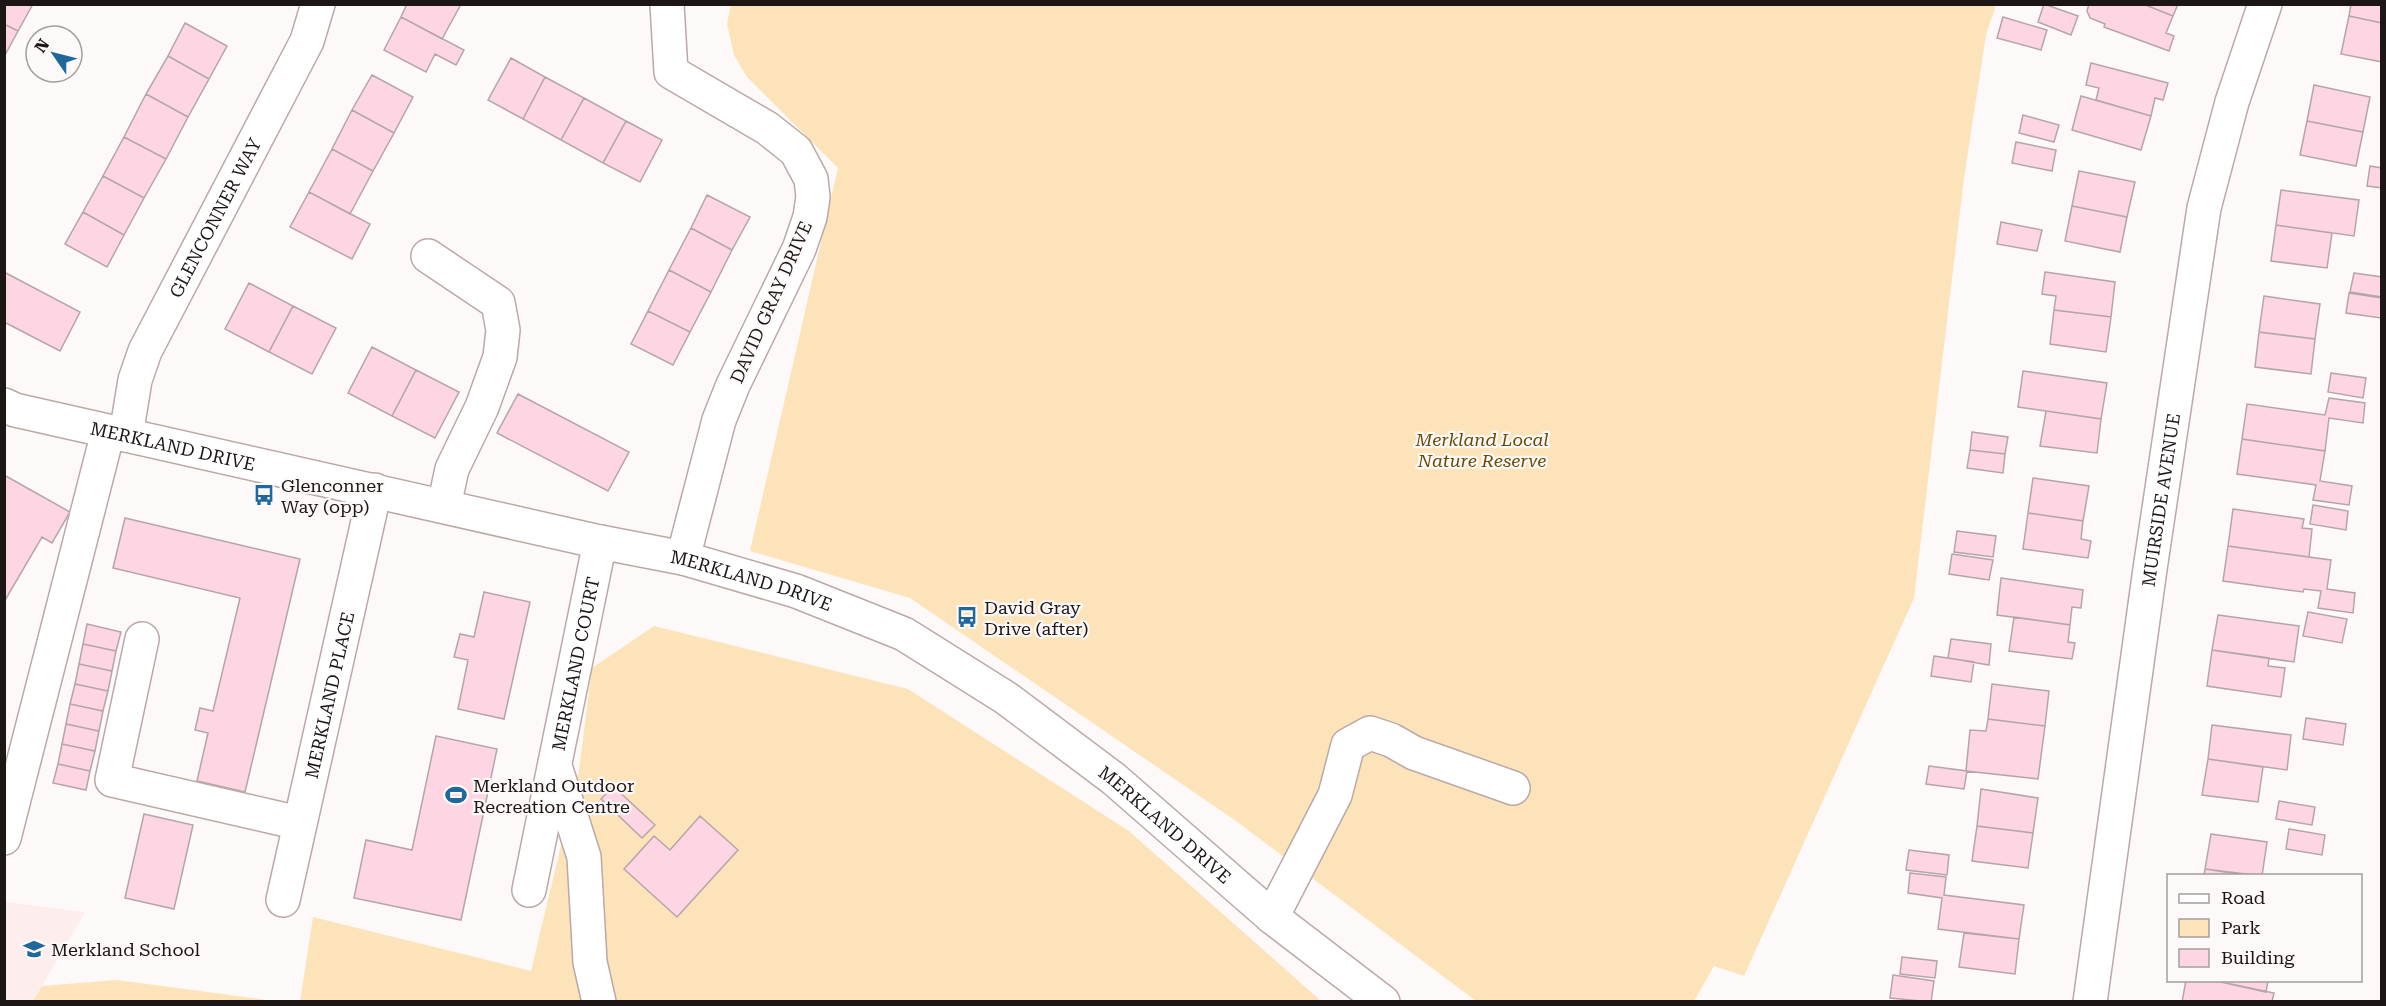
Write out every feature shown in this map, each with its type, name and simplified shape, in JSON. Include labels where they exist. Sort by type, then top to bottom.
[{"type":"street","name":"GLENCONNER WAY","points":[[4,838],[117,434],[145,351],[307,41],[318,4]]},
{"type":"street","name":"DAVID GRAY DRIVE","points":[[667,4],[671,72],[766,128],[796,151],[811,179],[813,197],[810,217],[799,249],[733,385],[719,420],[683,558]]},
{"type":"street","name":"MUIRSIDE AVENUE","points":[[2090,1002],[2152,557],[2204,208],[2232,102],[2265,4]]},
{"type":"street","points":[[428,256],[498,303],[503,330],[500,357],[482,407],[452,469],[444,506]]},
{"type":"street","name":"MERKLAND DRIVE","points":[[4,405],[15,410],[117,434],[600,542],[683,558],[796,591],[904,634],[1006,698],[1114,779],[1272,917],[1383,1002]]},
{"type":"street","name":"MERKLAND PLACE","points":[[283,900],[375,490]]},
{"type":"street","name":"MERKLAND COURT","points":[[529,890],[600,542]]},
{"type":"street","points":[[142,639],[112,780],[299,823]]},
{"type":"street","points":[[1272,917],[1335,795],[1348,746],[1362,737],[1370,734],[1391,740],[1413,753],[1514,788]]},
{"type":"street","points":[[555,764],[584,857],[590,962],[599,1002]]},
{"type":"shaded area","name":"Merkland School","points":[[5,902],[85,912],[33,1001],[5,1002]]},
{"type":"green space","name":"Merkland Local Nature Reserve","points":[[731,4],[1996,5],[1986,35],[1964,178],[1914,598],[1744,976],[1714,966],[1694,1001],[1476,1001],[1236,821],[910,598],[750,551],[838,168],[747,77],[734,55],[727,24]]},
{"type":"green space","points":[[654,626],[908,689],[1129,831],[1321,1001],[300,1002],[313,917],[531,971],[579,770],[592,668]]},
{"type":"green space","points":[[117,980],[275,1001],[33,1001],[42,986]]},
{"type":"building","points":[[4,4],[33,4],[18,31],[4,24]]},
{"type":"building","points":[[407,4],[457,4],[460,6],[442,39],[401,17]]},
{"type":"building","points":[[2044,4],[2078,16],[2071,35],[2038,22]]},
{"type":"building","points":[[2089,4],[2143,4],[2173,16],[2166,33],[2174,36],[2169,51],[2104,27],[2105,24],[2090,18],[2087,11]]},
{"type":"building","points":[[2143,4],[2178,4],[2173,16]]},
{"type":"building","points":[[2351,4],[2382,4],[2382,23],[2349,16]]},
{"type":"building","points":[[2349,16],[2382,23],[2382,62],[2341,54]]},
{"type":"building","points":[[401,17],[464,50],[456,65],[435,54],[426,72],[384,50]]},
{"type":"building","points":[[2003,17],[2047,30],[2041,50],[1997,38]]},
{"type":"building","points":[[185,23],[227,46],[209,79],[168,56]]},
{"type":"building","points":[[4,24],[18,31],[4,57]]},
{"type":"building","points":[[168,56],[209,79],[188,117],[146,94]]},
{"type":"building","points":[[511,58],[545,77],[523,119],[488,100]]},
{"type":"building","points":[[2091,63],[2168,83],[2163,100],[2155,98],[2151,116],[2096,100],[2099,88],[2086,85]]},
{"type":"building","points":[[372,75],[413,97],[394,133],[352,110]]},
{"type":"building","points":[[545,77],[584,98],[561,140],[523,119]]},
{"type":"building","points":[[2314,85],[2370,97],[2363,132],[2307,121]]},
{"type":"building","points":[[146,94],[188,117],[166,159],[124,137]]},
{"type":"building","points":[[2081,96],[2151,116],[2141,150],[2072,130]]},
{"type":"building","points":[[584,98],[626,121],[603,163],[561,140]]},
{"type":"building","points":[[352,110],[394,133],[373,171],[332,149]]},
{"type":"building","points":[[2023,115],[2059,125],[2054,142],[2019,133]]},
{"type":"building","points":[[626,121],[662,140],[640,182],[603,163]]},
{"type":"building","points":[[2307,121],[2363,132],[2356,166],[2300,155]]},
{"type":"building","points":[[124,137],[166,159],[144,198],[103,176]]},
{"type":"building","points":[[2016,142],[2056,150],[2052,171],[2012,163]]},
{"type":"building","points":[[332,149],[373,171],[350,214],[309,192]]},
{"type":"building","points":[[2370,166],[2382,168],[2382,188],[2367,186]]},
{"type":"building","points":[[2079,171],[2135,182],[2127,217],[2072,206]]},
{"type":"building","points":[[103,176],[144,198],[124,235],[83,212]]},
{"type":"building","points":[[2281,190],[2359,200],[2354,236],[2276,225]]},
{"type":"building","points":[[309,192],[370,224],[352,259],[290,227]]},
{"type":"building","points":[[707,195],[750,217],[732,250],[691,228]]},
{"type":"building","points":[[2072,206],[2127,217],[2120,252],[2065,241]]},
{"type":"building","points":[[83,212],[124,235],[107,267],[65,244]]},
{"type":"building","points":[[2001,222],[2042,230],[2037,251],[1997,244]]},
{"type":"building","points":[[2276,225],[2332,233],[2327,268],[2271,261]]},
{"type":"building","points":[[691,228],[732,250],[711,292],[669,270]]},
{"type":"building","points":[[669,270],[711,292],[690,332],[648,311]]},
{"type":"building","points":[[4,272],[80,312],[60,351],[4,322]]},
{"type":"building","points":[[2045,272],[2115,282],[2111,317],[2054,310],[2056,296],[2042,294]]},
{"type":"building","points":[[2354,273],[2382,277],[2382,297],[2350,292]]},
{"type":"building","points":[[249,283],[293,306],[269,352],[225,329]]},
{"type":"building","points":[[2349,293],[2382,298],[2381,318],[2346,313]]},
{"type":"building","points":[[2264,296],[2320,304],[2315,339],[2259,332]]},
{"type":"building","points":[[293,306],[336,328],[312,374],[269,352]]},
{"type":"building","points":[[2054,310],[2111,317],[2106,352],[2050,344]]},
{"type":"building","points":[[648,311],[690,332],[673,365],[631,344]]},
{"type":"building","points":[[2259,332],[2315,339],[2311,374],[2255,367]]},
{"type":"building","points":[[372,347],[416,370],[392,416],[348,393]]},
{"type":"building","points":[[416,370],[459,392],[435,438],[392,416]]},
{"type":"building","points":[[2023,371],[2107,383],[2101,419],[2018,407]]},
{"type":"building","points":[[2331,373],[2366,378],[2363,398],[2328,392]]},
{"type":"building","points":[[518,394],[629,452],[608,491],[497,433]]},
{"type":"building","points":[[2329,398],[2365,403],[2363,423],[2329,418],[2325,451],[2242,439],[2247,404],[2325,415]]},
{"type":"building","points":[[2046,411],[2101,419],[2097,453],[2040,446]]},
{"type":"building","points":[[1972,432],[2008,437],[2005,454],[1970,450]]},
{"type":"building","points":[[2242,439],[2325,451],[2320,481],[2352,486],[2349,505],[2313,500],[2316,485],[2237,474]]},
{"type":"building","points":[[1970,450],[2005,454],[2003,473],[1967,468]]},
{"type":"building","points":[[4,475],[70,512],[52,543],[42,537],[4,602]]},
{"type":"building","points":[[2033,478],[2089,486],[2083,521],[2028,513]]},
{"type":"building","points":[[2313,505],[2348,511],[2346,530],[2310,524]]},
{"type":"building","points":[[2233,509],[2304,519],[2302,528],[2312,529],[2309,557],[2228,546]]},
{"type":"building","points":[[2028,513],[2083,521],[2081,539],[2091,541],[2088,558],[2023,549]]},
{"type":"building","points":[[125,518],[300,559],[245,792],[197,781],[208,733],[195,730],[200,708],[213,711],[240,598],[113,568]]},
{"type":"building","points":[[1957,531],[1996,536],[1993,557],[1954,552]]},
{"type":"building","points":[[2228,546],[2331,560],[2327,589],[2355,593],[2353,613],[2318,608],[2321,591],[2304,589],[2303,592],[2223,581]]},
{"type":"building","points":[[1952,554],[1993,560],[1989,580],[1949,574]]},
{"type":"building","points":[[2001,578],[2083,590],[2081,608],[2072,607],[2070,625],[1997,615]]},
{"type":"building","points":[[484,592],[530,602],[504,719],[458,709],[468,660],[454,657],[460,634],[474,637]]},
{"type":"building","points":[[2308,612],[2347,619],[2342,643],[2303,636]]},
{"type":"building","points":[[2218,615],[2299,626],[2294,662],[2212,650]]},
{"type":"building","points":[[2014,617],[2070,625],[2068,642],[2075,643],[2072,659],[2009,651]]},
{"type":"building","points":[[87,624],[121,632],[116,651],[83,644]]},
{"type":"building","points":[[1951,639],[1991,644],[1989,665],[1948,658]]},
{"type":"building","points":[[83,644],[116,651],[112,671],[79,664]]},
{"type":"building","points":[[2212,650],[2269,658],[2268,666],[2285,668],[2281,697],[2207,686]]},
{"type":"building","points":[[1934,656],[1974,662],[1971,682],[1931,676]]},
{"type":"building","points":[[79,664],[112,671],[108,691],[75,684]]},
{"type":"building","points":[[75,684],[108,691],[103,711],[70,704]]},
{"type":"building","points":[[1992,684],[2049,691],[2045,726],[1988,719]]},
{"type":"building","points":[[70,704],[103,711],[99,731],[66,724]]},
{"type":"building","points":[[2306,718],[2346,724],[2343,745],[2303,739]]},
{"type":"building","points":[[1988,719],[2045,726],[2038,779],[1966,771],[1970,730],[1986,731]]},
{"type":"building","points":[[66,724],[99,731],[95,751],[62,744]]},
{"type":"building","points":[[2212,725],[2291,735],[2287,770],[2208,759]]},
{"type":"building","name":"Merkland Outdoor Recreation Centre","points":[[436,736],[497,749],[461,920],[354,898],[366,840],[412,850]]},
{"type":"building","points":[[62,744],[95,751],[90,771],[58,764]]},
{"type":"building","points":[[2208,759],[2263,767],[2258,802],[2202,795]]},
{"type":"building","points":[[58,764],[90,771],[86,790],[53,783]]},
{"type":"building","points":[[1929,766],[1967,771],[1964,789],[1926,784]]},
{"type":"building","points":[[613,786],[655,825],[642,838],[601,799]]},
{"type":"building","points":[[1981,789],[2038,798],[2033,833],[1977,826]]},
{"type":"building","points":[[2279,801],[2315,807],[2312,825],[2276,819]]},
{"type":"building","points":[[144,814],[193,825],[174,909],[125,898]]},
{"type":"building","points":[[700,816],[738,850],[677,917],[624,869],[654,836],[670,850]]},
{"type":"building","points":[[1977,826],[2033,833],[2028,868],[1972,861]]},
{"type":"building","points":[[2289,829],[2325,835],[2322,855],[2286,849]]},
{"type":"building","points":[[2211,834],[2267,842],[2262,874],[2205,869]]},
{"type":"building","points":[[1909,850],[1949,855],[1947,875],[1906,870]]},
{"type":"building","points":[[2205,869],[2238,874],[2204,874]]},
{"type":"building","points":[[1910,873],[1946,877],[1944,895],[2024,905],[2019,939],[1938,929],[1942,898],[1908,893]]},
{"type":"building","points":[[1964,933],[2019,939],[2015,974],[1959,967]]},
{"type":"building","points":[[1902,957],[1937,961],[1935,978],[1900,974]]},
{"type":"building","points":[[1893,975],[1934,981],[1931,1002],[1890,998]]},
{"type":"building","points":[[2186,982],[2222,982],[2274,993],[2272,1002],[2182,1002]]},
{"type":"building","points":[[2221,982],[2268,982],[2266,992]]},
{"type":"place","name":"Glenconner Way (opp)","points":[[264,495]]},
{"type":"place","name":"David Gray Drive (after)","points":[[967,617]]},
{"type":"place","name":"Merkland Outdoor Recreation Centre","points":[[456,795]]},
{"type":"place","name":"Merkland School","points":[[34,949]]}]
